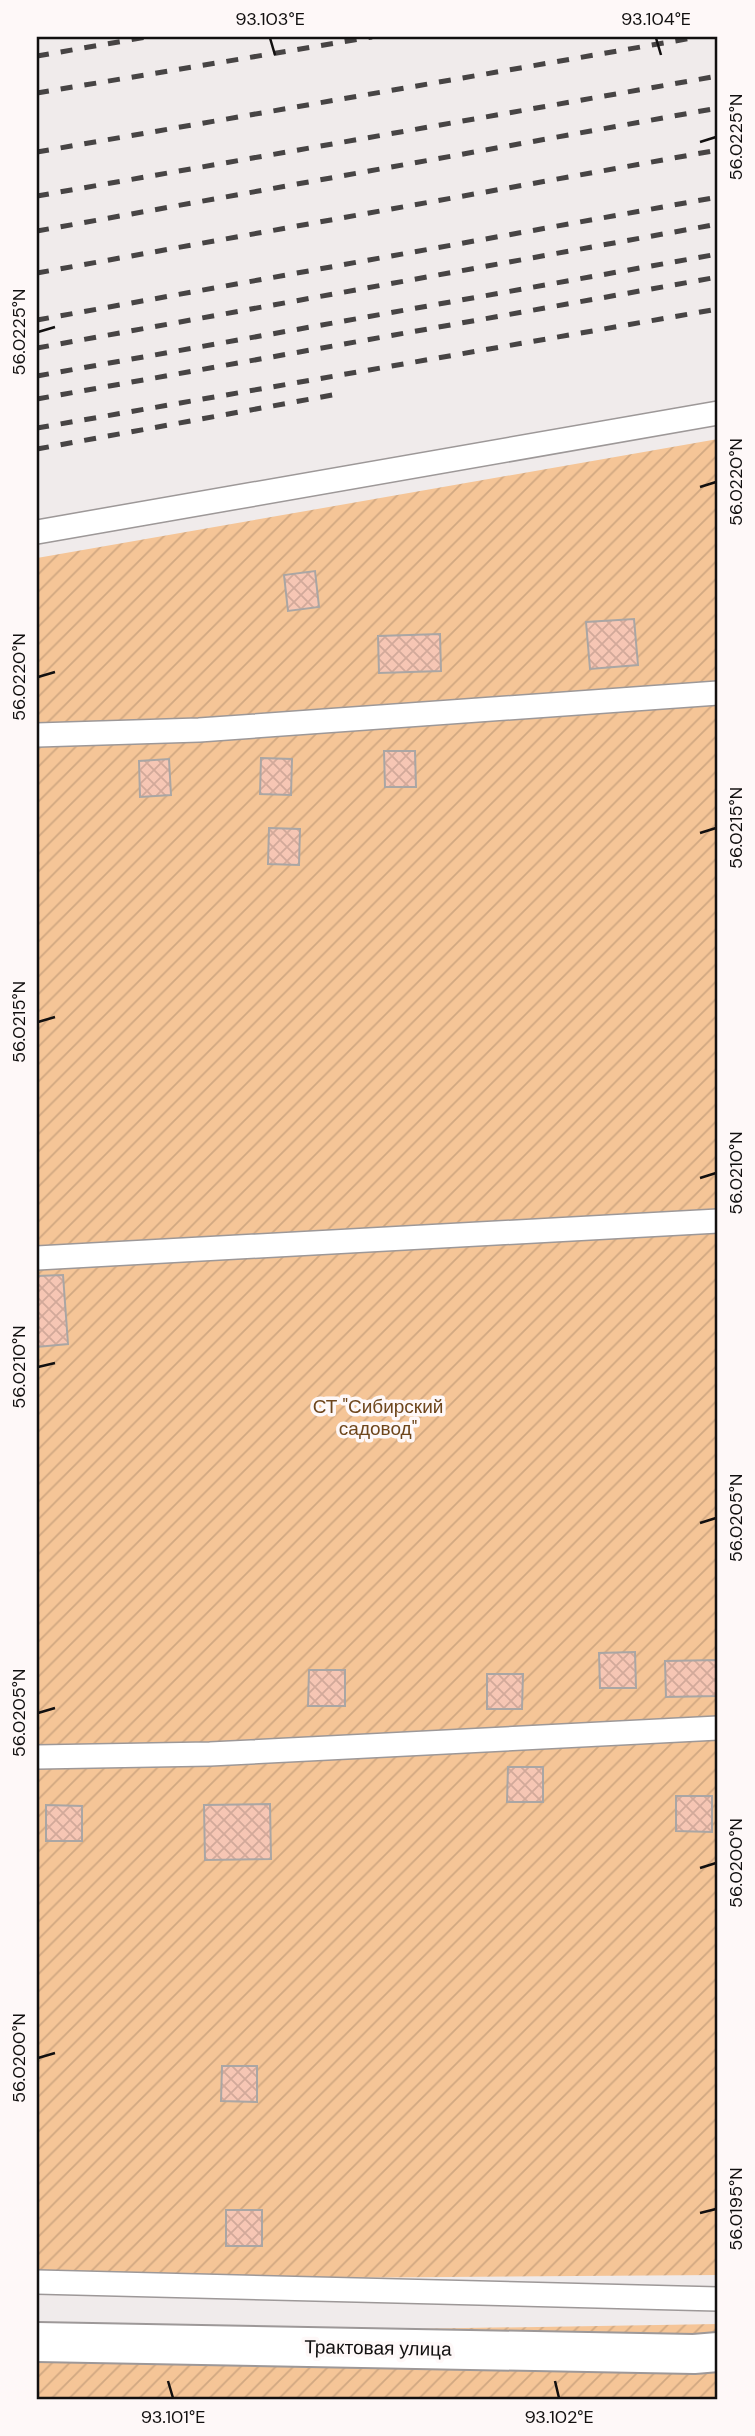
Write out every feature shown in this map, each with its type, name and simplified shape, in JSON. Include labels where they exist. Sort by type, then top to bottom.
[{"type":"street","name":"Трактовая улица","points":[[37,2342],[680,2354],[718,2352]]},
{"type":"lane","points":[[37,532],[718,413]]},
{"type":"lane","points":[[37,735],[199,730],[718,693]]},
{"type":"lane","points":[[37,1258],[718,1221]]},
{"type":"lane","points":[[37,1757],[210,1754],[718,1728]]},
{"type":"lane","points":[[37,2281],[718,2299]]},
{"type":"green space","name":"СТ \"Сибирский садовод\"","points":[[718,439],[718,2275],[37,2280],[37,558]]},
{"type":"green space","points":[[718,2324],[718,2399],[37,2399],[37,2335]]},
{"type":"building","points":[[315,571],[319,607],[288,611],[284,575]]},
{"type":"building","points":[[634,619],[638,665],[590,669],[586,622]]},
{"type":"building","points":[[440,634],[441,671],[379,673],[378,636]]},
{"type":"building","points":[[384,751],[415,751],[416,787],[385,787]]},
{"type":"building","points":[[261,758],[292,759],[291,795],[260,794]]},
{"type":"building","points":[[169,759],[171,795],[140,797],[139,761]]},
{"type":"building","points":[[269,828],[300,829],[299,865],[268,864]]},
{"type":"building","points":[[63,1275],[68,1344],[37,1347],[37,1276]]},
{"type":"building","points":[[635,1652],[636,1688],[600,1688],[599,1653]]},
{"type":"building","points":[[718,1660],[718,1696],[666,1697],[665,1661]]},
{"type":"building","points":[[309,1670],[345,1670],[345,1706],[308,1706]]},
{"type":"building","points":[[487,1674],[523,1674],[522,1709],[487,1709]]},
{"type":"building","points":[[508,1767],[543,1767],[543,1802],[507,1802]]},
{"type":"building","points":[[676,1796],[712,1796],[712,1832],[676,1831]]},
{"type":"building","points":[[270,1804],[271,1859],[205,1860],[204,1805]]},
{"type":"building","points":[[46,1805],[82,1806],[82,1841],[46,1841]]},
{"type":"building","points":[[222,2066],[257,2066],[257,2102],[221,2101]]},
{"type":"building","points":[[226,2210],[262,2210],[262,2246],[226,2246]]},
{"type":"railway","points":[[37,56],[147,37]]},
{"type":"railway","points":[[37,93],[372,37]]},
{"type":"railway","points":[[37,152],[698,37]]},
{"type":"railway","points":[[37,196],[718,76]]},
{"type":"railway","points":[[37,231],[718,108]]},
{"type":"railway","points":[[37,273],[718,150]]},
{"type":"railway","points":[[37,320],[718,197]]},
{"type":"railway","points":[[37,348],[718,224]]},
{"type":"railway","points":[[37,376],[718,254]]},
{"type":"railway","points":[[37,399],[718,277]]},
{"type":"railway","points":[[37,428],[718,309]]},
{"type":"railway","points":[[37,449],[338,394]]}]
